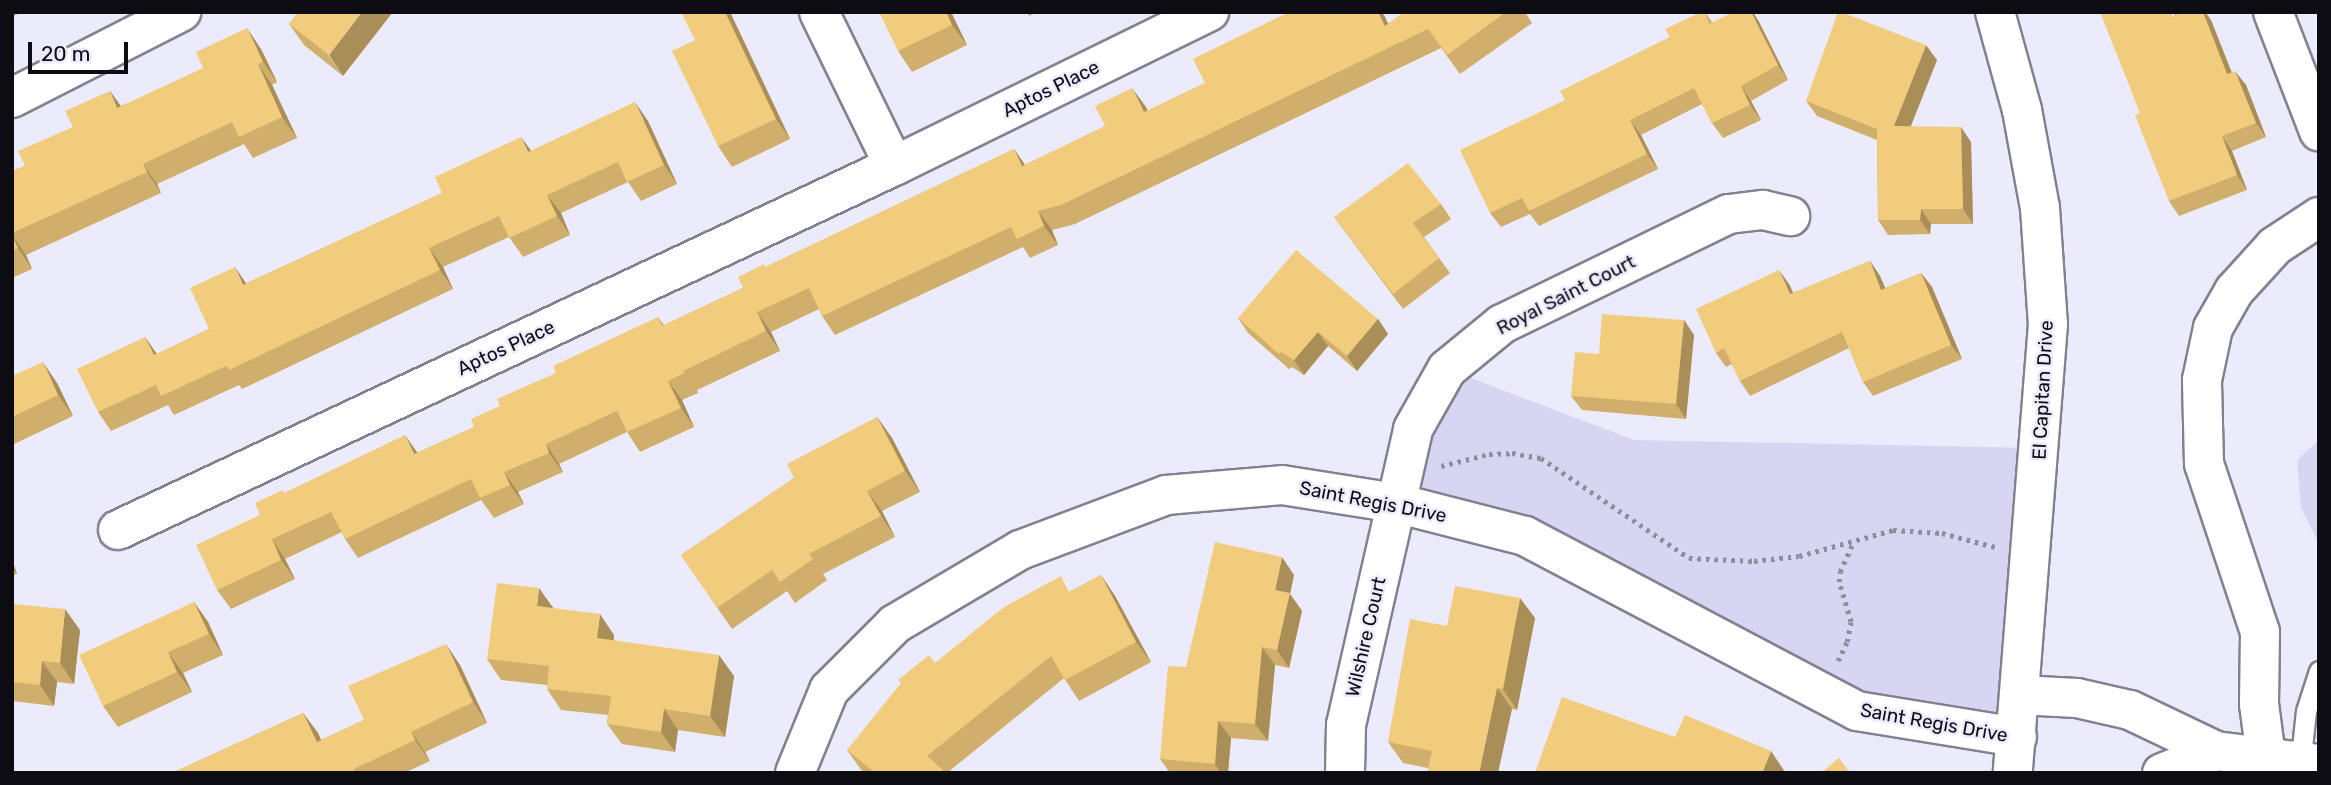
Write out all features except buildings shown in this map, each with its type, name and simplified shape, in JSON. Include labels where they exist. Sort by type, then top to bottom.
[{"type":"street","points":[[12,98],[181,12]]},
{"type":"street","points":[[819,12],[894,166]]},
{"type":"street","name":"Aptos Place","points":[[118,530],[894,166],[1209,12]]},
{"type":"street","name":"El Capitan Drive","points":[[1995,12],[2022,110],[2040,208],[2048,324],[2015,755]]},
{"type":"street","points":[[2273,12],[2319,131]]},
{"type":"street","name":"Royal Saint Court","points":[[1396,503],[1413,429],[1447,369],[1502,324],[1729,214],[1763,210],[1790,216]]},
{"type":"street","points":[[2290,765],[2259,704],[2260,632],[2204,464],[2202,380],[2213,328],[2234,290],[2275,246],[2319,217]]},
{"type":"street","name":"Saint Regis Drive","points":[[795,773],[829,690],[876,643],[895,625],[1020,550],[1166,495],[1282,485],[1396,503],[1525,536],[1857,711],[2015,755]]},
{"type":"street","name":"Wilshire Court","points":[[1345,773],[1346,724],[1396,503]]},
{"type":"street","points":[[2019,695],[2077,698],[2130,710],[2216,751],[2290,765]]},
{"type":"street","points":[[2162,773],[2216,751]]},
{"type":"lane","points":[[2290,765],[2319,671]]},
{"type":"path","points":[[1435,468],[1489,454],[1512,453],[1541,458],[1689,558],[1754,561],[1799,556],[1893,530],[1917,530],[1999,548]]},
{"type":"path","points":[[1833,672],[1849,631],[1849,609],[1839,582],[1843,561],[1854,540]]},
{"type":"shaded area","points":[[1447,369],[1634,440],[2040,448],[2017,737],[1857,711],[1525,536],[1396,503]]},
{"type":"shaded area","points":[[2319,440],[2319,544],[2301,508],[2297,460]]}]
